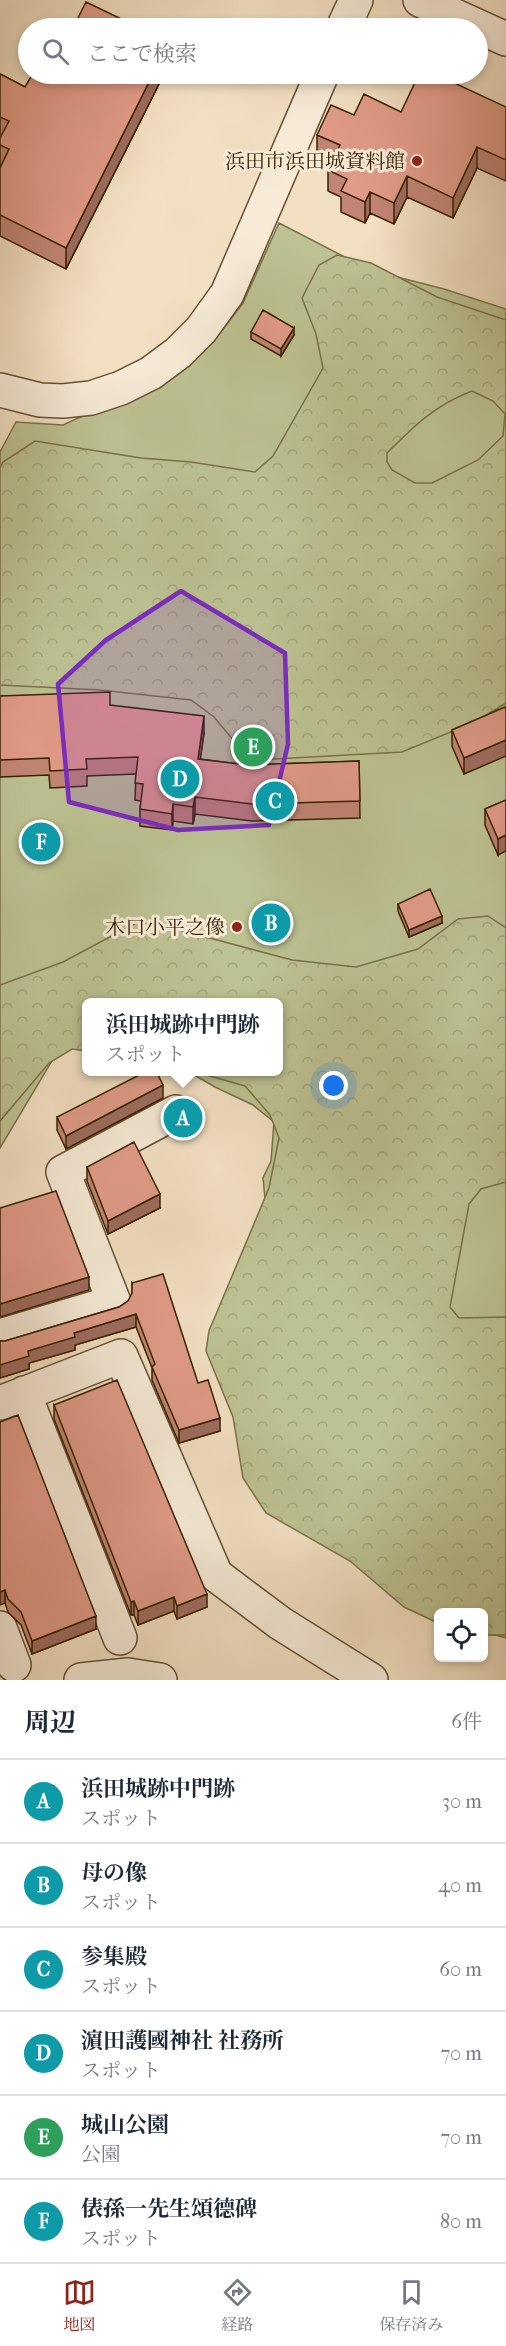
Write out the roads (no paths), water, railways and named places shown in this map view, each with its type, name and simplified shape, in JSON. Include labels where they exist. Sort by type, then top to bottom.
[{"type":"street","points":[[348,18],[356,0]]},
{"type":"street","points":[[420,0],[460,18]]},
{"type":"street","points":[[488,31],[506,39]]},
{"type":"street","points":[[0,390],[40,399],[63,401],[91,398],[121,388],[141,378],[178,353],[201,330],[227,294],[318,84]]},
{"type":"street","points":[[0,1336],[114,1302],[63,1172],[176,1112]]},
{"type":"street","points":[[120,1638],[12,1398],[121,1356],[216,1575],[280,1623],[371,1680]]},
{"type":"street","points":[[0,1628],[14,1665]]},
{"type":"street","points":[[81,1680],[129,1677],[160,1680]]},
{"type":"place","name":"浜田市浜田城資料館","points":[[417,161]]},
{"type":"place","name":"城山公園","points":[[253,747]]},
{"type":"place","name":"濵田護國神社 社務所","points":[[180,779]]},
{"type":"place","name":"参集殿","points":[[275,801]]},
{"type":"place","name":"俵孫一先生頌德碑","points":[[41,842]]},
{"type":"place","name":"母の像","points":[[271,923]]},
{"type":"place","name":"木口小平之像","points":[[237,927]]},
{"type":"place","name":"浜田城跡中門跡","points":[[183,1118]]}]
